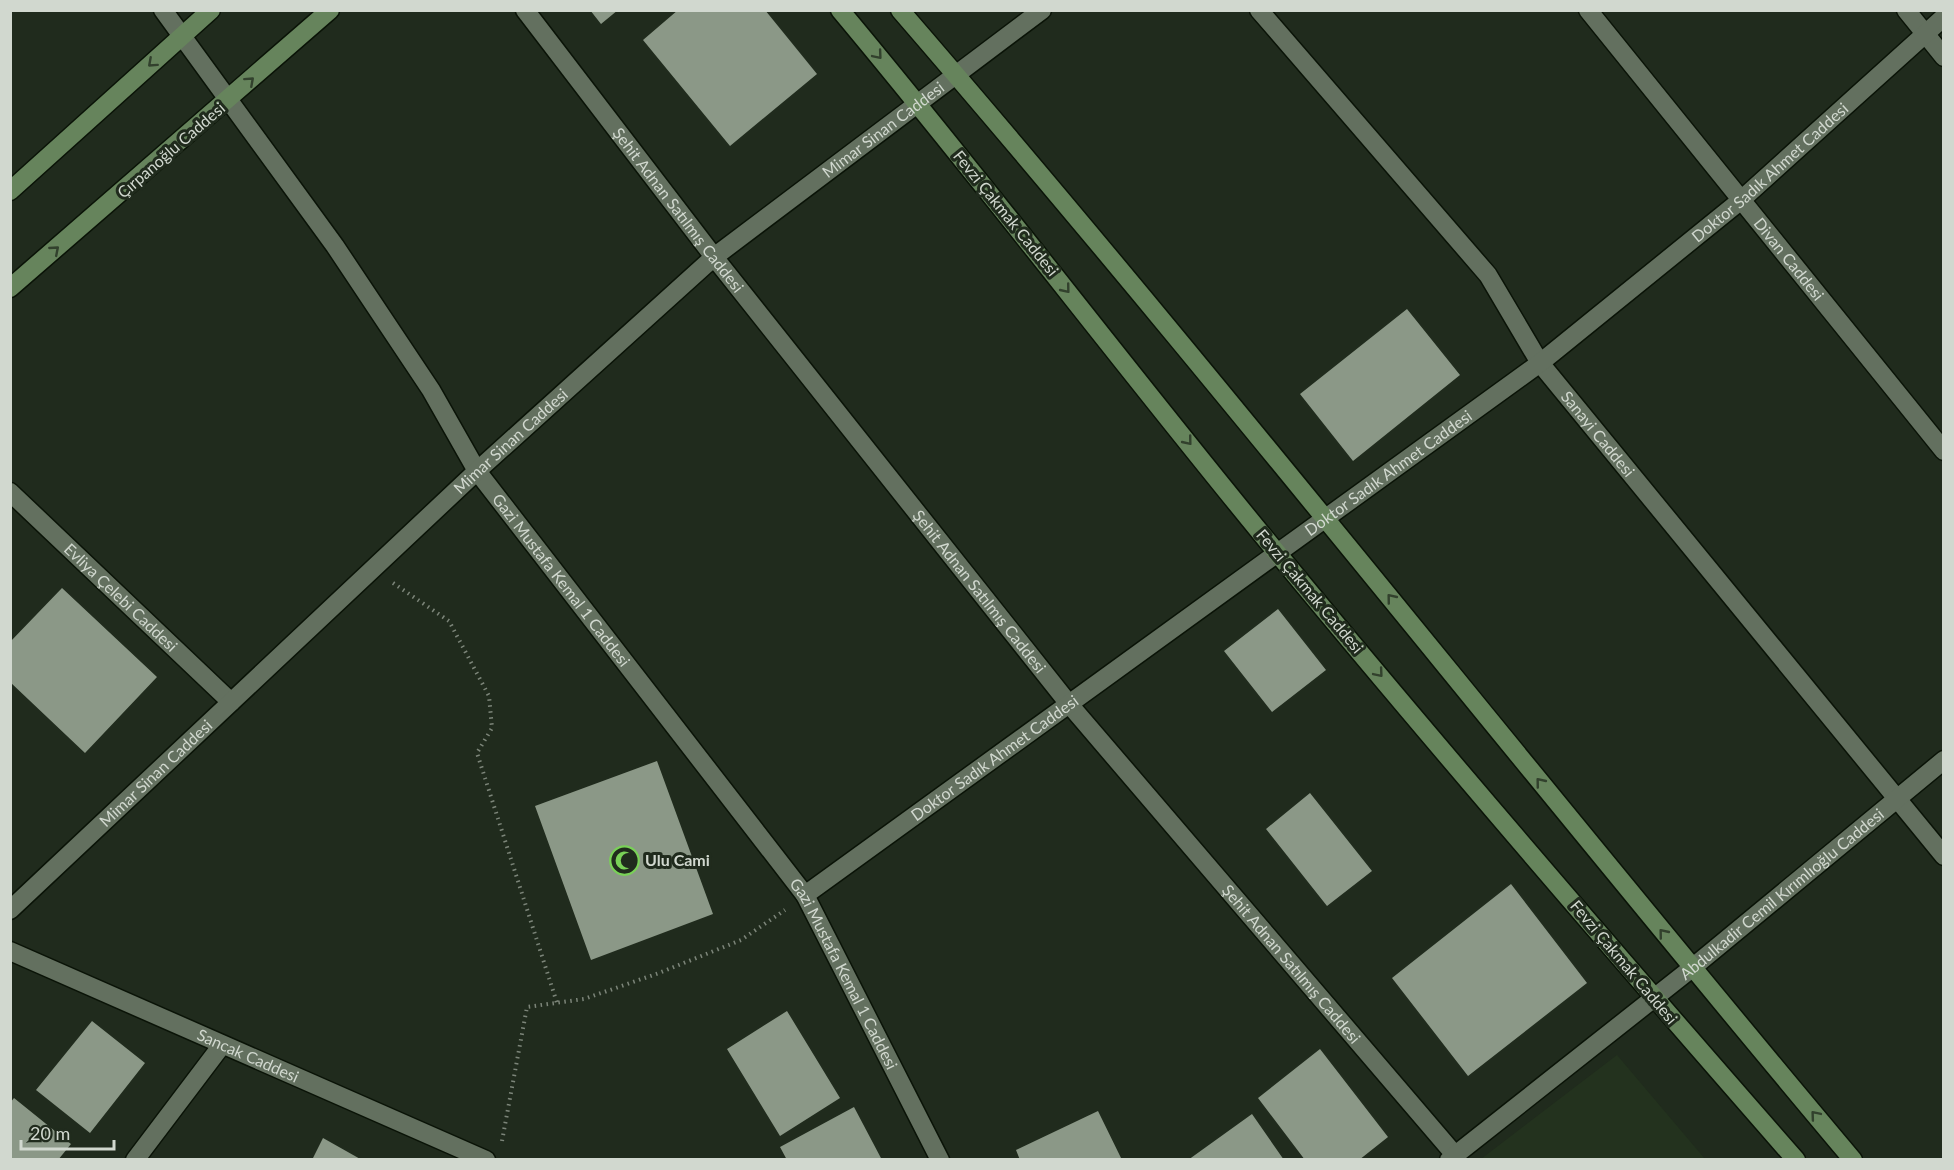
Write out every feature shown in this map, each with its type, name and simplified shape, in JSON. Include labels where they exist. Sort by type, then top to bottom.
[{"type":"main road","points":[[10,191],[211,10]]},
{"type":"main road","name":"Çırpanoğlu Caddesi","points":[[10,288],[228,101],[330,10]]},
{"type":"main road","name":"Fevzi Çakmak Caddesi","points":[[840,10],[919,104],[1278,554],[1654,998],[1796,1160]]},
{"type":"main road","points":[[900,10],[1327,518],[1692,968],[1853,1160]]},
{"type":"street","name":"Gazi Mustafa Kemal 1 Caddesi","points":[[163,10],[335,246],[431,390],[477,471],[805,896],[940,1160]]},
{"type":"street","name":"Şehit Adnan Satılmış Caddesi","points":[[525,10],[714,257],[1069,704],[1452,1157]]},
{"type":"street","name":"Mimar Sinan Caddesi","points":[[10,910],[477,471],[714,257],[1042,10]]},
{"type":"street","name":"Sanayi Caddesi","points":[[1258,10],[1488,275],[1540,363],[1944,856]]},
{"type":"street","name":"Divan Caddesi","points":[[1588,10],[1944,451]]},
{"type":"street","points":[[1906,10],[1923,34],[1944,57]]},
{"type":"street","name":"Doktor Sadık Ahmet Caddesi","points":[[805,896],[1540,363],[1740,201],[1944,17]]},
{"type":"street","name":"Evliya Çelebi Caddesi","points":[[10,492],[231,702]]},
{"type":"street","name":"Abdulkadir Cemil Kırımlıoğlu Caddesi","points":[[1452,1157],[1692,968],[1944,760]]},
{"type":"street","name":"Sancak Caddesi","points":[[10,951],[486,1160]]},
{"type":"street","points":[[135,1160],[222,1045]]},
{"type":"path","points":[[372,569],[449,621],[489,696],[492,728],[477,753],[557,1003]]},
{"type":"path","points":[[500,1148],[527,1007],[584,999],[741,940],[805,896]]},
{"type":"shaded area","points":[[1617,1055],[1705,1159],[1481,1159]]},
{"type":"building","points":[[590,10],[618,10],[601,24]]},
{"type":"building","points":[[678,10],[765,10],[817,74],[730,146],[643,40]]},
{"type":"building","points":[[1407,309],[1460,375],[1353,461],[1300,394]]},
{"type":"building","points":[[62,588],[157,677],[85,753],[10,682],[10,642]]},
{"type":"building","points":[[1278,609],[1326,670],[1272,712],[1224,651]]},
{"type":"building","name":"Ulu Cami","points":[[657,761],[713,914],[591,960],[535,806]]},
{"type":"building","points":[[1310,793],[1372,871],[1327,906],[1266,829]]},
{"type":"building","points":[[1511,884],[1587,983],[1468,1076],[1392,978]]},
{"type":"building","points":[[787,1011],[840,1098],[780,1136],[727,1049]]},
{"type":"building","points":[[92,1021],[145,1063],[90,1133],[36,1090]]},
{"type":"building","points":[[1320,1049],[1388,1137],[1359,1160],[1305,1160],[1258,1098]]},
{"type":"building","points":[[14,1098],[71,1144],[58,1160],[10,1160],[10,1103]]},
{"type":"building","points":[[854,1107],[882,1160],[787,1160],[780,1147]]},
{"type":"building","points":[[1098,1111],[1122,1160],[1020,1160],[1016,1150]]},
{"type":"building","points":[[1252,1114],[1284,1160],[1188,1160]]},
{"type":"building","points":[[323,1138],[362,1160],[312,1160]]},
{"type":"place","name":"Ulu Cami","points":[[624,860]]}]
